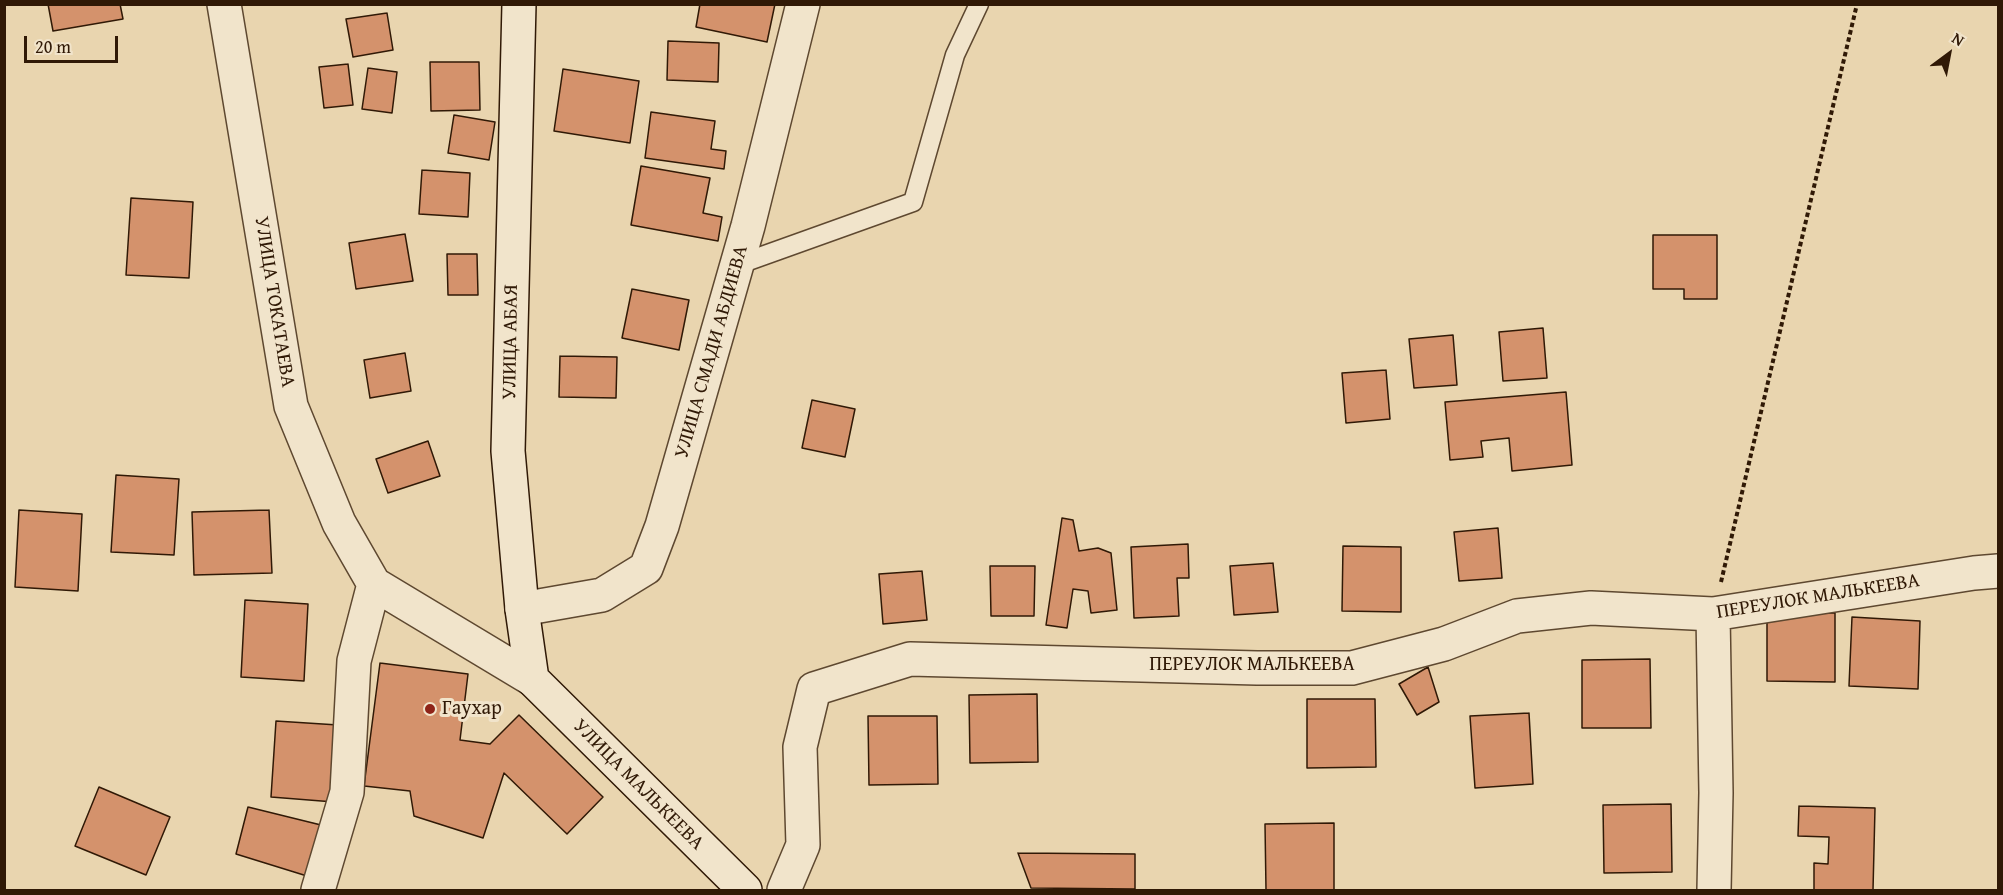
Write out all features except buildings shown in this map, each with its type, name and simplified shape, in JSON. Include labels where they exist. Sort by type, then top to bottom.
[{"type":"street","name":"УЛИЦА ТОКАТАЕВА","points":[[224,4],[291,406],[339,523],[374,584],[532,679]]},
{"type":"street","name":"УЛИЦА АБАЯ","points":[[519,4],[508,451],[522,609],[532,679]]},
{"type":"street","name":"УЛИЦА СМАДИ АБДИЕВА","points":[[522,609],[602,595],[646,568],[662,526],[737,265],[803,4]]},
{"type":"street","name":"ПЕРЕУЛОК МАЛЬКЕЕВА","points":[[784,891],[803,845],[800,747],[814,689],[910,659],[1257,668],[1352,668],[1444,644],[1517,616],[1591,608],[1713,614],[1998,571]]},
{"type":"street","points":[[318,891],[347,792],[354,661],[374,584]]},
{"type":"street","points":[[1713,614],[1716,793],[1714,891]]},
{"type":"street","name":"УЛИЦА МАЛЬКЕЕВА","points":[[532,679],[745,891]]},
{"type":"lane","points":[[737,265],[913,202],[955,55],[979,4]]},
{"type":"path","points":[[1713,614],[1857,4]]},
{"type":"place","name":"Гаухар","points":[[430,709]]}]
